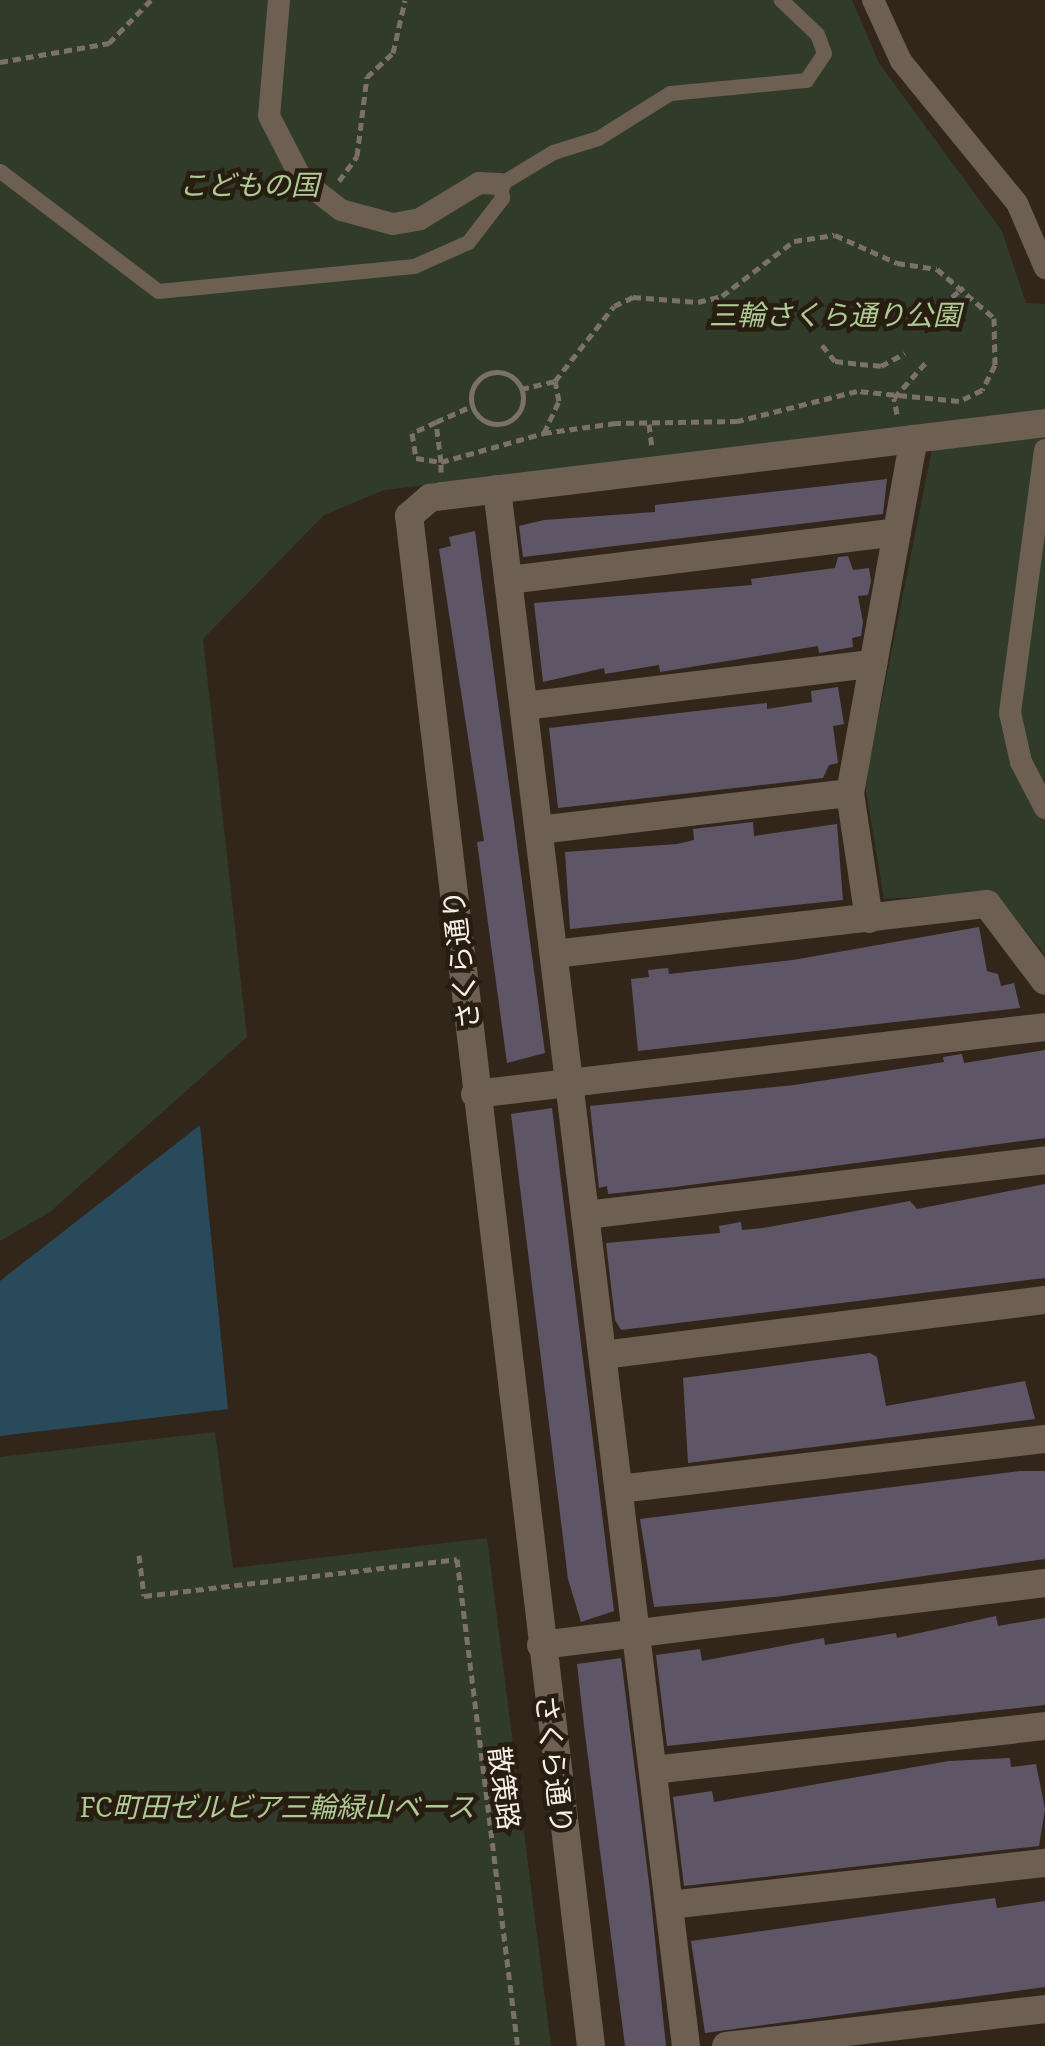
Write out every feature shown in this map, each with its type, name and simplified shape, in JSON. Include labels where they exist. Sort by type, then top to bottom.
[{"type":"street","points":[[279,0],[269,116],[283,153],[320,195],[341,210],[393,224],[420,219],[479,184],[500,184]]},
{"type":"street","points":[[874,0],[901,62],[1017,203],[1045,268]]},
{"type":"street","points":[[443,496],[1045,423]]},
{"type":"street","points":[[869,920],[850,793],[914,439]]},
{"type":"street","points":[[1045,450],[1010,714],[1021,762],[1045,808]]},
{"type":"street","points":[[496,489],[686,2046]]},
{"type":"street","name":"さくら通り","points":[[443,496],[418,505],[408,529],[590,2046]]},
{"type":"street","points":[[508,580],[897,532]]},
{"type":"street","points":[[524,706],[873,664]]},
{"type":"street","points":[[539,830],[850,793]]},
{"type":"street","points":[[554,954],[988,904],[1045,981]]},
{"type":"street","points":[[474,1094],[1045,1028]]},
{"type":"street","points":[[586,1215],[1045,1160]]},
{"type":"street","points":[[603,1355],[1045,1300]]},
{"type":"street","points":[[619,1489],[1045,1439]]},
{"type":"street","points":[[541,1645],[1045,1583]]},
{"type":"street","points":[[653,1770],[1045,1726]]},
{"type":"street","points":[[669,1905],[1045,1863]]},
{"type":"street","points":[[726,2046],[1045,2009]]},
{"type":"lane","points":[[0,171],[158,291],[414,266],[468,242],[502,198],[500,184],[553,152],[598,138],[670,93],[806,80],[824,53],[818,34],[781,0]]},
{"type":"path","points":[[0,62],[109,42],[151,0]]},
{"type":"path","points":[[320,195],[356,156],[367,78],[393,53],[406,0]]},
{"type":"path","points":[[472,406],[416,426],[409,439],[416,458],[440,462],[544,433],[616,423],[738,422],[857,391],[894,398],[959,401],[982,390],[998,342],[994,318],[964,287],[937,269],[897,262],[834,234],[794,240],[722,296],[698,302],[633,297],[614,306],[581,356],[555,381],[521,388]]},
{"type":"path","points":[[942,305],[964,287]]},
{"type":"path","points":[[822,345],[835,360],[860,364],[881,366],[905,353]]},
{"type":"path","points":[[894,398],[928,360]]},
{"type":"path","points":[[485,374],[510,376],[521,388],[522,405],[504,422],[488,422],[472,406],[474,387],[485,374]]},
{"type":"path","points":[[544,433],[559,401],[555,381]]},
{"type":"path","points":[[436,422],[443,496]]},
{"type":"path","name":"散策路","points":[[139,1555],[144,1596],[457,1559],[518,2046]]},
{"type":"green space","points":[[0,0],[852,0],[879,63],[1002,231],[1026,303],[1045,304],[1045,955],[994,892],[884,899],[865,784],[937,424],[384,490],[324,515],[203,639],[247,1037],[50,1212],[0,1241]]},
{"type":"green space","name":"FC町田ゼルビア三輪緑山ベース","points":[[215,1432],[233,1568],[487,1538],[551,2046],[0,2046],[0,1457]]},
{"type":"water","points":[[200,1125],[228,1409],[0,1436],[0,1281]]},
{"type":"building","points":[[887,479],[883,514],[523,557],[519,526],[544,520],[655,512],[655,505]]},
{"type":"building","points":[[475,531],[545,1053],[507,1063],[477,842],[484,841],[439,549],[451,546],[449,537]]},
{"type":"building","points":[[848,556],[853,570],[869,568],[871,581],[868,595],[858,596],[863,622],[861,636],[852,638],[853,647],[819,653],[818,646],[660,672],[659,665],[605,674],[604,668],[543,682],[534,603],[752,585],[751,579],[835,568],[838,557]]},
{"type":"building","points":[[838,687],[844,724],[833,726],[838,763],[829,765],[823,778],[558,808],[549,728],[767,703],[767,709],[812,702],[811,691]]},
{"type":"building","points":[[753,822],[754,836],[837,824],[843,900],[570,929],[565,852],[677,844],[694,840],[693,829]]},
{"type":"building","points":[[979,927],[987,971],[998,974],[1001,986],[1014,983],[1020,1008],[638,1051],[631,979],[649,977],[648,970],[668,968],[669,974],[793,960]]},
{"type":"building","points":[[1045,1050],[1045,1138],[675,1187],[608,1194],[607,1186],[599,1188],[590,1106],[794,1085],[944,1062],[943,1057],[962,1054],[964,1063]]},
{"type":"building","points":[[552,1108],[614,1611],[581,1622],[568,1579],[511,1114]]},
{"type":"building","points":[[1045,1184],[1045,1278],[621,1330],[615,1320],[606,1243],[720,1233],[719,1226],[741,1222],[742,1230],[763,1228],[910,1201],[917,1209]]},
{"type":"building","points":[[870,1353],[877,1357],[886,1406],[1025,1381],[1035,1419],[688,1463],[683,1378]]},
{"type":"building","points":[[1045,1471],[1045,1559],[775,1597],[654,1607],[640,1519]]},
{"type":"building","points":[[996,1616],[998,1626],[1045,1618],[1045,1705],[667,1746],[656,1655],[700,1649],[702,1661],[824,1638],[825,1645],[896,1633],[897,1638]]},
{"type":"building","points":[[621,1658],[666,2046],[625,2046],[584,1726],[577,1664]]},
{"type":"building","points":[[1010,1758],[1011,1767],[1036,1764],[1045,1809],[1039,1846],[684,1886],[673,1797],[712,1791],[714,1802],[949,1761]]},
{"type":"building","points":[[995,1898],[997,1908],[1045,1901],[1045,1987],[705,2033],[691,1941]]},
{"type":"park label","name":"こどもの国","points":[[249,183]]},
{"type":"park label","name":"三輪さくら通り公園","points":[[835,313]]}]
